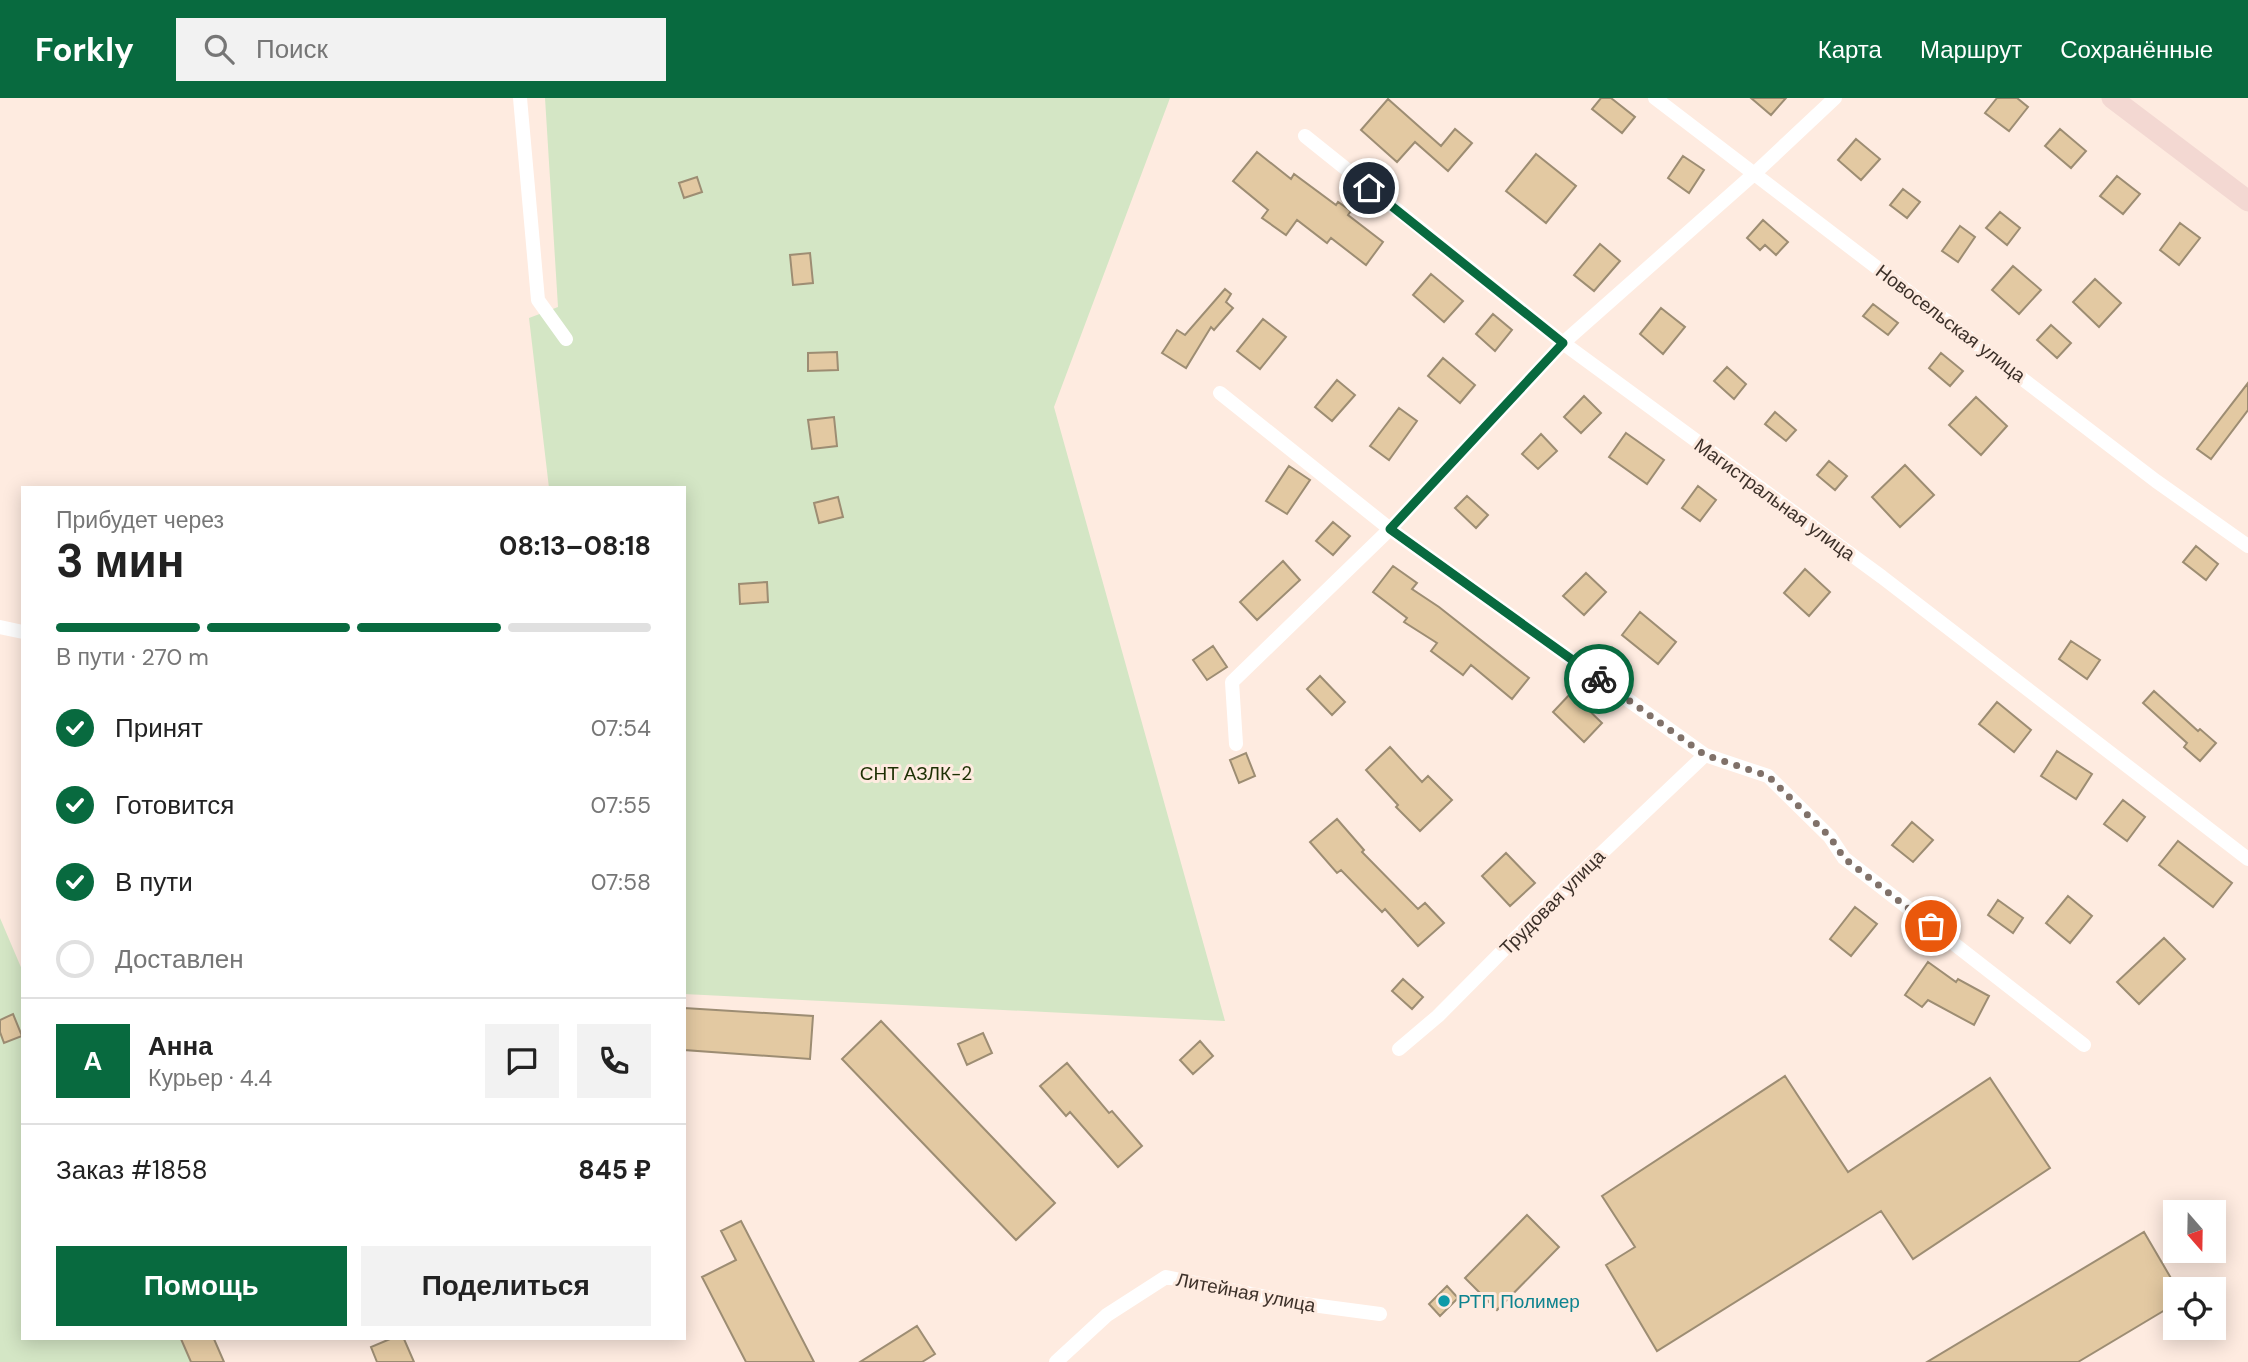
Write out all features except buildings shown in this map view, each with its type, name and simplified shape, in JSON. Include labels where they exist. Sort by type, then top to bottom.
[{"type":"street","points":[[520,98],[538,300],[566,340]]},
{"type":"street","name":"Новосельская улица","points":[[1655,98],[2156,481],[2248,546]]},
{"type":"street","points":[[1236,744],[1232,682],[1390,529],[1563,343],[1755,173],[1835,98]]},
{"type":"street","points":[[2112,98],[2248,201]]},
{"type":"street","name":"Магистральная улица","points":[[1305,136],[1563,343],[1892,584],[2248,859]]},
{"type":"street","points":[[1220,393],[1390,529],[1705,755],[1768,776],[1830,837],[1844,858],[2084,1045]]},
{"type":"street","points":[[0,627],[21,632]]},
{"type":"street","name":"Трудовая улица","points":[[1399,1049],[1438,1016],[1567,886],[1705,755]]},
{"type":"street","name":"Литейная улица","points":[[1056,1362],[1107,1315],[1166,1277],[1297,1303],[1380,1314]]},
{"type":"green space","name":"СНТ АЗЛК-2","points":[[545,98],[1170,98],[1054,407],[1225,1021],[686,994],[686,486],[549,486],[529,318],[558,307]]},
{"type":"green space","points":[[0,918],[21,967],[21,1340],[181,1340],[191,1362],[0,1362]]},
{"type":"way so far","points":[[1599,679],[1705,755],[1768,776],[1830,837],[1844,858],[1931,926]]},
{"type":"place","name":"РТП Полимер","points":[[1444,1301]]},
{"type":"route","points":[[1369,188],[1563,343],[1390,529],[1599,679]]}]
